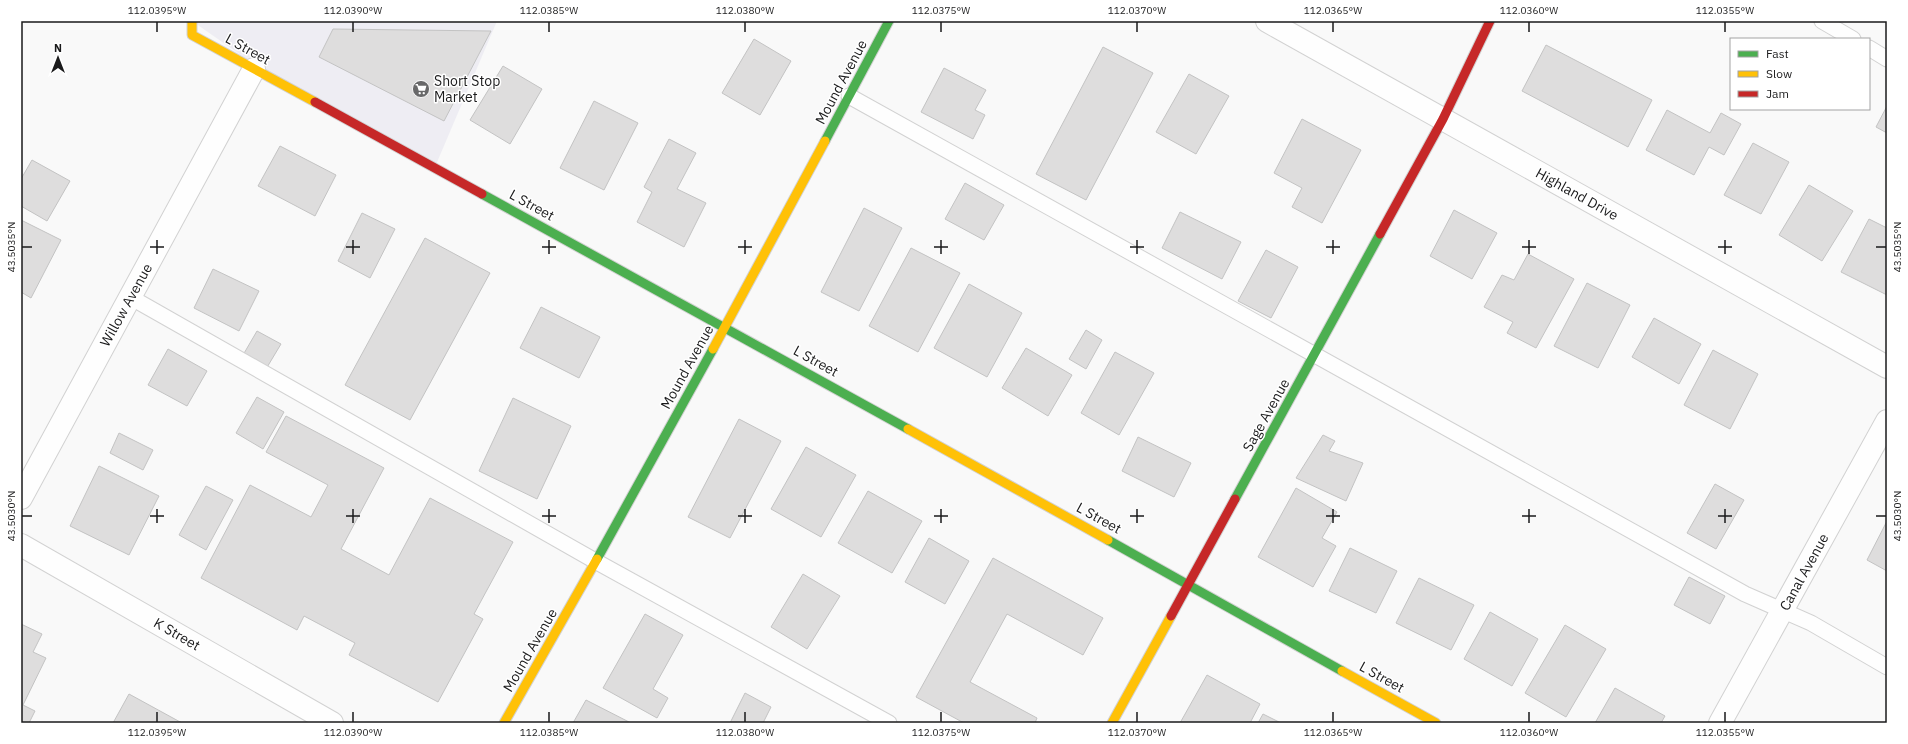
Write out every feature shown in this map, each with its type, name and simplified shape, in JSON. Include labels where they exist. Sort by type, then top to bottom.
[{"type":"street","name":"L Street","points":[[192,21],[192,35],[725,327],[1436,723]]},
{"type":"street","name":"Mound Avenue","points":[[504,723],[597,562],[889,21]]},
{"type":"street","name":"Highland Drive","points":[[1267,21],[1887,367]]},
{"type":"street","name":"Sage Avenue","points":[[1112,723],[1443,119],[1490,21]]},
{"type":"street","name":"Willow Avenue","points":[[21,498],[254,69]]},
{"type":"street","name":"Canal Avenue","points":[[1720,723],[1887,421]]},
{"type":"street","name":"K Street","points":[[21,545],[332,723]]},
{"type":"lane","points":[[1822,21],[1851,38]]},
{"type":"lane","points":[[1870,49],[1887,59]]},
{"type":"lane","points":[[849,96],[1745,594],[1811,623],[1887,667]]},
{"type":"lane","points":[[130,297],[597,562],[889,723]]},
{"type":"shaded area","points":[[192,21],[497,21],[435,167],[290,89]]},
{"type":"building","name":"Short Stop Market","points":[[333,29],[491,31],[444,121],[319,57]]},
{"type":"building","points":[[754,39],[791,61],[760,115],[722,93]]},
{"type":"building","points":[[1546,45],[1652,100],[1628,147],[1522,91]]},
{"type":"building","points":[[1103,47],[1153,73],[1086,200],[1036,174]]},
{"type":"building","points":[[503,66],[542,89],[510,144],[470,120]]},
{"type":"building","points":[[944,68],[986,90],[975,110],[985,115],[973,139],[921,112]]},
{"type":"building","points":[[1189,74],[1229,96],[1196,154],[1156,132]]},
{"type":"building","points":[[594,101],[638,123],[604,190],[560,168]]},
{"type":"building","points":[[1887,106],[1887,133],[1876,127]]},
{"type":"building","points":[[1667,110],[1710,133],[1721,113],[1741,124],[1724,155],[1709,147],[1694,175],[1646,150]]},
{"type":"building","points":[[1302,119],[1361,150],[1322,223],[1292,207],[1302,188],[1274,173]]},
{"type":"building","points":[[669,139],[696,153],[677,189],[706,203],[684,247],[637,222],[652,192],[644,187]]},
{"type":"building","points":[[1753,143],[1789,162],[1761,214],[1724,195]]},
{"type":"building","points":[[280,146],[336,175],[315,216],[258,186]]},
{"type":"building","points":[[32,160],[70,181],[47,221],[21,206],[21,179]]},
{"type":"building","points":[[965,183],[1004,205],[984,240],[945,219]]},
{"type":"building","points":[[1809,185],[1853,211],[1822,261],[1779,235]]},
{"type":"building","points":[[864,208],[902,228],[859,311],[821,292]]},
{"type":"building","points":[[1454,210],[1497,233],[1472,279],[1430,256]]},
{"type":"building","points":[[1180,212],[1241,242],[1222,279],[1162,248]]},
{"type":"building","points":[[362,213],[395,229],[370,278],[338,261]]},
{"type":"building","points":[[1869,219],[1887,228],[1887,295],[1841,272]]},
{"type":"building","points":[[21,220],[61,240],[31,298],[21,292]]},
{"type":"building","points":[[425,238],[490,273],[410,420],[345,385]]},
{"type":"building","points":[[911,248],[960,273],[918,352],[869,326]]},
{"type":"building","points":[[1266,250],[1298,267],[1271,318],[1238,301]]},
{"type":"building","points":[[1528,254],[1574,279],[1536,348],[1507,333],[1513,322],[1484,307],[1502,275],[1514,280]]},
{"type":"building","points":[[213,269],[259,291],[239,331],[194,308]]},
{"type":"building","points":[[1587,283],[1630,305],[1598,368],[1554,346]]},
{"type":"building","points":[[969,284],[1022,313],[987,377],[934,348]]},
{"type":"building","points":[[541,307],[600,337],[579,378],[520,348]]},
{"type":"building","points":[[1654,318],[1701,344],[1679,384],[1632,357]]},
{"type":"building","points":[[1086,330],[1102,340],[1086,369],[1069,359]]},
{"type":"building","points":[[257,331],[281,344],[266,369],[243,355]]},
{"type":"building","points":[[1026,348],[1072,375],[1048,416],[1002,388]]},
{"type":"building","points":[[168,349],[207,371],[187,406],[148,385]]},
{"type":"building","points":[[1713,350],[1758,374],[1730,429],[1684,405]]},
{"type":"building","points":[[1115,352],[1154,373],[1119,435],[1081,413]]},
{"type":"building","points":[[257,397],[284,412],[263,449],[236,433]]},
{"type":"building","points":[[513,398],[571,426],[537,499],[479,471]]},
{"type":"building","points":[[286,416],[384,468],[341,549],[389,575],[430,498],[513,542],[474,614],[483,619],[438,702],[349,655],[355,643],[304,616],[297,630],[201,578],[250,485],[311,517],[328,485],[266,452]]},
{"type":"building","points":[[739,419],[781,441],[730,538],[688,517]]},
{"type":"building","points":[[119,433],[153,450],[143,470],[110,453]]},
{"type":"building","points":[[1323,435],[1335,441],[1329,451],[1363,463],[1346,501],[1296,478]]},
{"type":"building","points":[[1138,437],[1191,463],[1174,497],[1122,471]]},
{"type":"building","points":[[806,447],[856,475],[821,537],[771,509]]},
{"type":"building","points":[[99,466],[159,496],[129,555],[70,526]]},
{"type":"building","points":[[1715,484],[1744,500],[1716,549],[1687,533]]},
{"type":"building","points":[[206,486],[233,500],[206,550],[179,535]]},
{"type":"building","points":[[1296,488],[1337,512],[1322,538],[1336,546],[1313,587],[1258,557]]},
{"type":"building","points":[[868,491],[922,521],[892,573],[838,543]]},
{"type":"building","points":[[1887,521],[1887,571],[1867,560]]},
{"type":"building","points":[[929,538],[969,561],[945,604],[905,582]]},
{"type":"building","points":[[1350,548],[1397,571],[1376,613],[1329,591]]},
{"type":"building","points":[[993,558],[1103,618],[1083,655],[1007,614],[970,682],[1037,718],[1035,723],[964,723],[916,697]]},
{"type":"building","points":[[803,574],[840,596],[807,649],[771,627]]},
{"type":"building","points":[[1689,577],[1725,596],[1710,624],[1674,605]]},
{"type":"building","points":[[1419,578],[1474,605],[1451,650],[1396,623]]},
{"type":"building","points":[[1490,612],[1538,639],[1512,686],[1464,659]]},
{"type":"building","points":[[645,614],[683,635],[653,689],[668,698],[657,718],[603,688]]},
{"type":"building","points":[[21,624],[42,634],[33,652],[46,658],[23,705],[35,711],[29,723],[21,723]]},
{"type":"building","points":[[1565,625],[1606,649],[1566,717],[1525,693]]},
{"type":"building","points":[[1207,675],[1260,704],[1250,723],[1180,723]]},
{"type":"building","points":[[1615,688],[1665,716],[1661,723],[1595,723]]},
{"type":"building","points":[[745,693],[771,707],[763,723],[730,723]]},
{"type":"building","points":[[129,694],[182,723],[113,723]]},
{"type":"building","points":[[586,700],[631,723],[573,723]]},
{"type":"building","points":[[1263,714],[1281,723],[1258,723]]},
{"type":"traffic: fast","points":[[825,141],[889,21]]},
{"type":"traffic: fast","points":[[482,194],[908,429]]},
{"type":"traffic: fast","points":[[1235,499],[1380,234]]},
{"type":"traffic: fast","points":[[597,559],[713,349]]},
{"type":"traffic: fast","points":[[1108,540],[1342,671]]},
{"type":"traffic: slow","points":[[192,21],[192,35],[315,102]]},
{"type":"traffic: slow","points":[[713,349],[825,141]]},
{"type":"traffic: slow","points":[[908,429],[1108,540]]},
{"type":"traffic: slow","points":[[504,723],[597,559]]},
{"type":"traffic: slow","points":[[1112,723],[1171,616]]},
{"type":"traffic: slow","points":[[1342,671],[1436,723]]},
{"type":"traffic: jam","points":[[1380,234],[1443,119],[1490,21]]},
{"type":"traffic: jam","points":[[315,102],[482,194]]},
{"type":"traffic: jam","points":[[1171,616],[1235,499]]},
{"type":"place","name":"Short Stop Market","points":[[421,89]]}]
